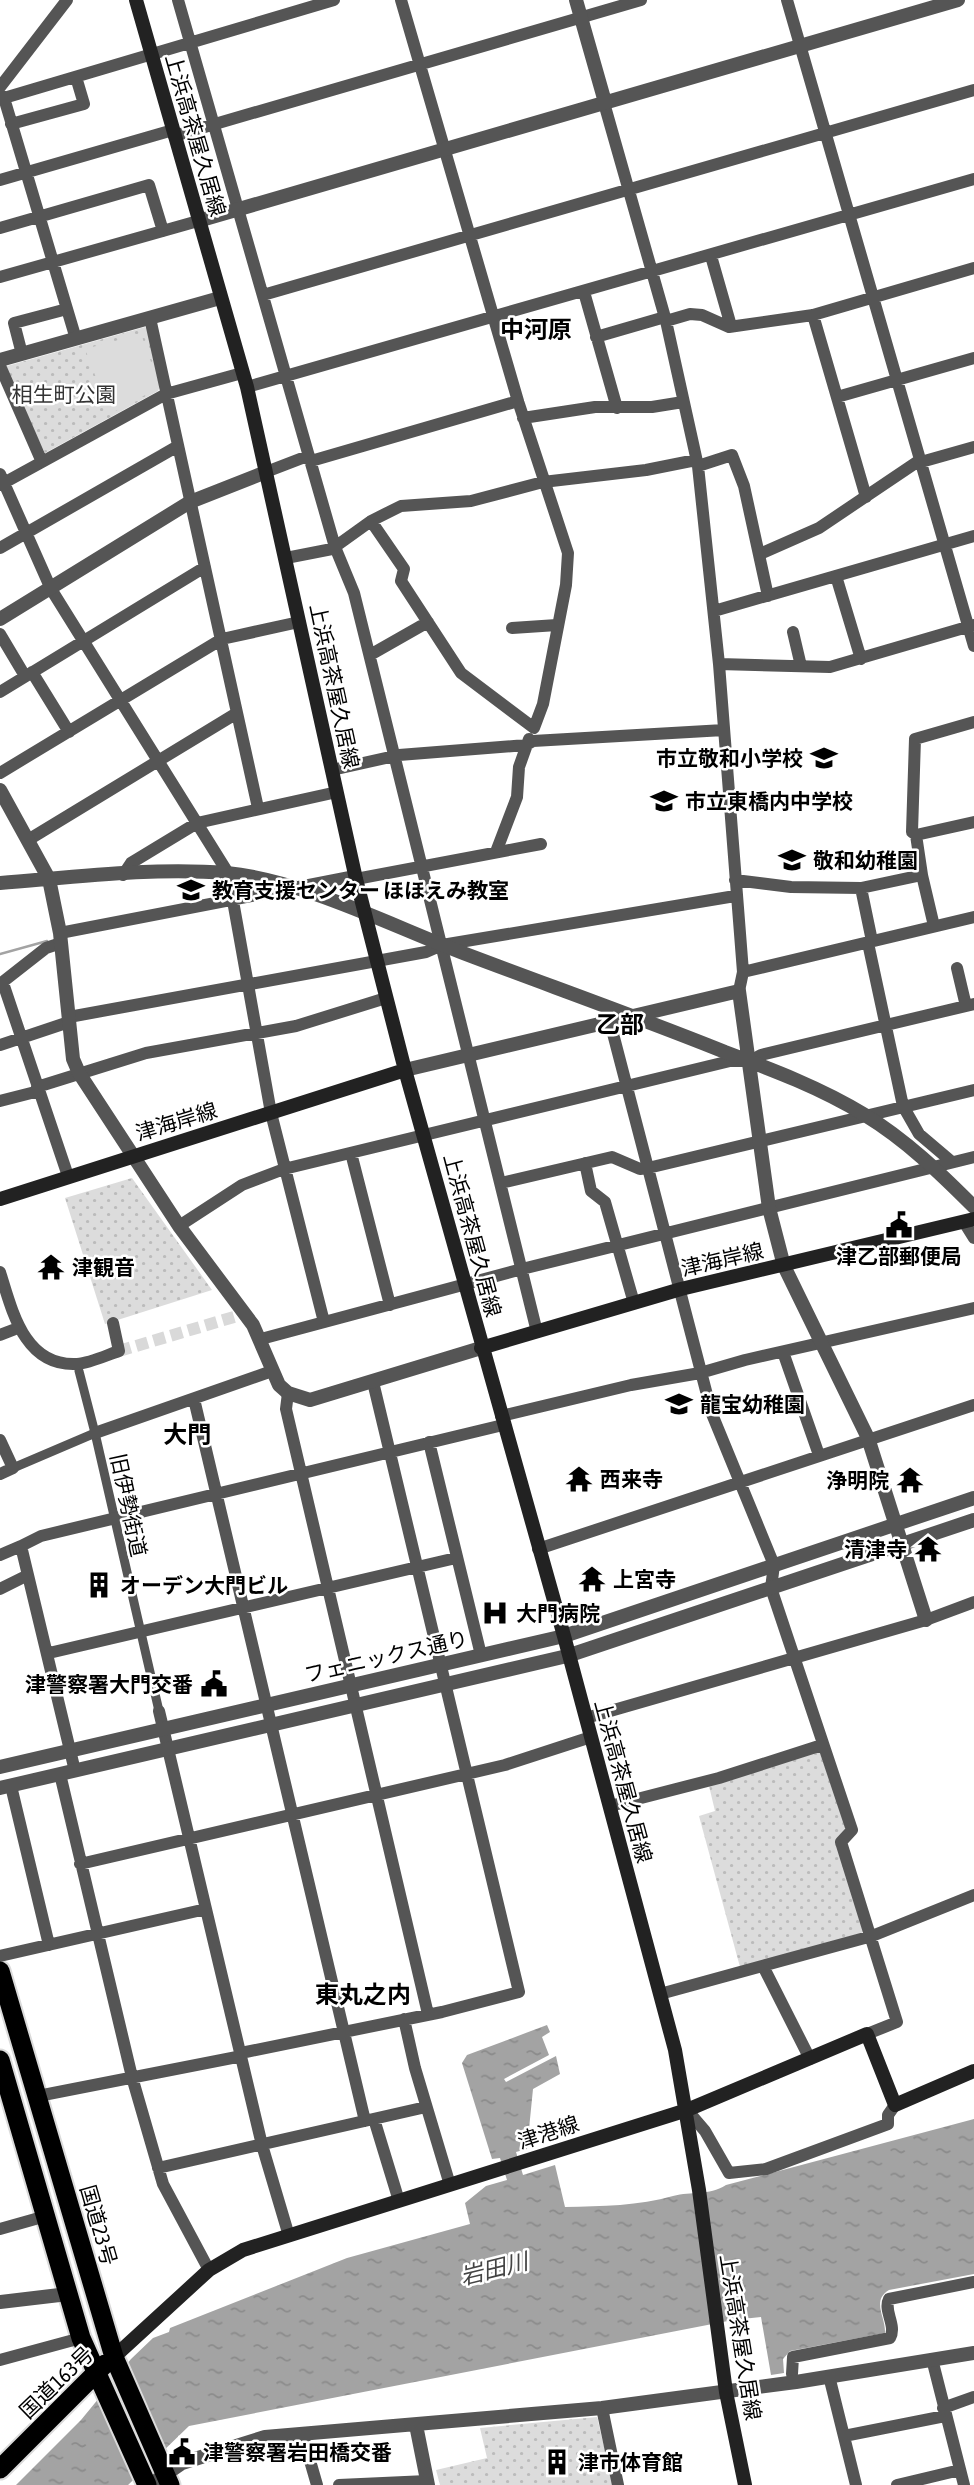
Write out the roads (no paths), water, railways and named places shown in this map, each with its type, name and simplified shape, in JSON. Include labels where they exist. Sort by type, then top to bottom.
[{"type":"highway","name":"国道23号","points":[[0,1971],[116,2362],[166,2473]]},
{"type":"highway","points":[[1,2065],[82,2339],[147,2481]]},
{"type":"highway","name":"国道163号","points":[[2,2464],[98,2374],[116,2362]]},
{"type":"main road","name":"上浜高茶屋久居線","points":[[136,0],[245,380],[356,878],[386,998],[481,1349],[564,1636],[660,1994],[687,2110],[726,2392],[745,2485]]},
{"type":"main road","name":"津海岸線","points":[[0,1199],[405,1070]]},
{"type":"main road","name":"津海岸線","points":[[481,1349],[681,1289],[969,1221]]},
{"type":"main road","name":"津港線","points":[[116,2362],[209,2270],[243,2250],[687,2110],[867,2034]]},
{"type":"main road","points":[[867,2034],[895,2105],[974,2071]]},
{"type":"street","points":[[66,0],[1,93],[8,128],[25,172],[76,339]]},
{"type":"street","points":[[178,0],[335,547],[354,593],[424,866],[537,1332]]},
{"type":"street","points":[[1,93],[76,77],[334,0]]},
{"type":"street","points":[[401,0],[542,482],[568,552],[566,585],[543,704],[519,767],[517,797],[496,852]]},
{"type":"street","points":[[576,0],[665,319],[697,463],[719,664],[735,897],[743,972],[739,990],[769,1208],[784,1266],[868,1438],[926,1620]]},
{"type":"street","points":[[0,180],[213,125],[641,0]]},
{"type":"street","points":[[787,0],[971,626],[974,646]]},
{"type":"street","points":[[0,277],[949,1]]},
{"type":"street","points":[[8,128],[84,103],[76,77]]},
{"type":"street","points":[[263,295],[974,90]]},
{"type":"street","points":[[324,1322],[271,1114],[228,873],[51,589],[1,481],[42,462],[166,394],[245,380],[287,378],[974,179]]},
{"type":"street","points":[[0,228],[149,184],[163,231]]},
{"type":"street","points":[[710,256],[732,326]]},
{"type":"street","points":[[596,337],[690,314],[702,315],[732,326],[813,315],[974,268]]},
{"type":"street","points":[[583,292],[617,408]]},
{"type":"street","points":[[42,462],[0,363],[22,354],[220,298]]},
{"type":"street","points":[[22,354],[14,323],[67,309]]},
{"type":"street","points":[[813,315],[866,497]]},
{"type":"street","points":[[150,318],[258,808]]},
{"type":"street","points":[[837,397],[974,358]]},
{"type":"street","points":[[0,620],[190,502],[305,457],[311,461],[518,401]]},
{"type":"street","points":[[523,418],[595,407],[617,408],[683,402]]},
{"type":"street","points":[[0,548],[178,446]]},
{"type":"street","points":[[760,554],[798,540],[921,461],[974,447]]},
{"type":"street","points":[[286,558],[335,547],[371,521],[401,506],[471,501],[542,482],[644,471],[732,455],[744,486],[760,554],[759,567],[768,596]]},
{"type":"street","points":[[371,521],[404,569],[401,581],[461,673],[534,728]]},
{"type":"street","points":[[714,611],[974,536]]},
{"type":"street","points":[[0,692],[205,567]]},
{"type":"street","points":[[836,576],[861,659]]},
{"type":"street","points":[[0,773],[222,639],[299,622]]},
{"type":"street","points":[[370,655],[428,622]]},
{"type":"street","points":[[512,628],[557,625]]},
{"type":"street","points":[[719,664],[830,667],[971,626]]},
{"type":"street","points":[[793,632],[801,666]]},
{"type":"street","points":[[0,635],[69,732]]},
{"type":"street","points":[[28,840],[237,713]]},
{"type":"street","points":[[934,926],[916,835],[912,832],[915,739],[974,722]]},
{"type":"street","points":[[332,770],[395,756],[526,746],[533,741],[724,730]]},
{"type":"street","points":[[0,790],[49,879],[61,938],[73,1059],[79,1073],[179,1226],[261,1339],[272,1371],[288,1393],[310,1400],[481,1349]]},
{"type":"street","points":[[123,875],[131,863],[197,823],[337,792]]},
{"type":"street","points":[[916,835],[974,822]]},
{"type":"street","points":[[68,1176],[1,983],[46,948],[61,938],[356,878],[541,844]]},
{"type":"street","points":[[0,883],[123,875],[228,873],[364,912],[442,945],[635,1016],[807,1084],[866,1115],[934,1167],[974,1207]]},
{"type":"street","points":[[734,880],[791,887],[861,888],[922,874]]},
{"type":"street","points":[[861,888],[903,1107],[919,1134],[952,1162]]},
{"type":"street","points":[[0,1045],[69,1020],[247,984],[426,952],[442,945],[735,897]]},
{"type":"street","points":[[743,972],[974,917]]},
{"type":"street","points":[[179,1226],[242,1185],[284,1169],[730,1061],[750,1061],[761,1055],[970,1005],[957,968]]},
{"type":"street","points":[[405,1070],[739,990]]},
{"type":"street","points":[[0,1101],[146,1053],[296,1026],[386,998]]},
{"type":"street","points":[[610,1022],[712,1414],[738,1484],[774,1565],[771,1588],[852,1830],[841,1842],[898,2022],[867,2034]]},
{"type":"street","points":[[501,1183],[612,1157],[640,1169],[648,1168],[974,1090]]},
{"type":"street","points":[[351,1153],[390,1305]]},
{"type":"street","points":[[261,1339],[522,1269],[974,1157]]},
{"type":"street","points":[[585,1163],[591,1191],[605,1202],[634,1303]]},
{"type":"street","points":[[969,1221],[974,1238]]},
{"type":"street","points":[[0,1272],[18,1328],[40,1352],[78,1367],[119,1351],[113,1323]]},
{"type":"street","points":[[0,1555],[41,1536],[429,1442],[620,1387],[700,1373],[974,1308]]},
{"type":"street","points":[[0,1335],[18,1328]]},
{"type":"street","points":[[783,1352],[820,1455]]},
{"type":"street","points":[[78,1367],[95,1433],[272,1371]]},
{"type":"street","points":[[38,2096],[241,2055],[513,1996],[519,1992],[373,1382]]},
{"type":"street","points":[[288,1393],[286,1409],[428,2014]]},
{"type":"street","points":[[194,1399],[344,2032],[370,2120],[399,2201]]},
{"type":"street","points":[[538,1549],[974,1405]]},
{"type":"street","name":"旧伊勢街道","points":[[13,1468],[95,1433],[159,1711]]},
{"type":"street","points":[[0,1440],[13,1468],[0,1474]]},
{"type":"street","points":[[429,1442],[481,1655]]},
{"type":"street","name":"フェニックス通り","points":[[0,1767],[564,1636],[974,1498]]},
{"type":"street","name":"フェニックス通り","points":[[6,1787],[568,1656],[974,1520]]},
{"type":"street","points":[[22,1546],[75,1771]]},
{"type":"street","points":[[49,1653],[456,1558]]},
{"type":"street","points":[[0,1589],[28,1575]]},
{"type":"street","points":[[586,1718],[926,1620],[974,1602]]},
{"type":"street","points":[[159,1711],[262,2145],[289,2236]]},
{"type":"street","points":[[80,1864],[505,1765],[591,1737]]},
{"type":"street","points":[[610,1806],[719,1778],[822,1745]]},
{"type":"street","points":[[60,1774],[132,2077],[158,2168],[168,2195],[209,2270]]},
{"type":"street","points":[[6,1787],[49,1945]]},
{"type":"street","points":[[660,1994],[872,1936],[974,1895]]},
{"type":"street","points":[[0,1956],[206,1909]]},
{"type":"street","points":[[763,1966],[810,2059]]},
{"type":"street","points":[[404,2019],[426,2107],[450,2186]]},
{"type":"street","points":[[687,2110],[705,2130],[729,2174],[766,2169],[888,2124],[888,2115],[895,2105]]},
{"type":"street","points":[[158,2168],[426,2107]]},
{"type":"street","points":[[0,2229],[46,2216]]},
{"type":"street","points":[[792,2374],[793,2357],[890,2338],[893,2332],[887,2306],[889,2299],[974,2282]]},
{"type":"street","points":[[0,2302],[68,2294]]},
{"type":"street","points":[[0,2360],[82,2339]]},
{"type":"street","points":[[147,2481],[182,2463],[265,2437],[601,2408],[726,2392],[974,2353]]},
{"type":"street","points":[[932,2359],[964,2485]]},
{"type":"street","points":[[829,2376],[856,2485]]},
{"type":"street","points":[[844,2436],[944,2412],[974,2397]]},
{"type":"street","points":[[601,2408],[618,2485]]},
{"type":"street","points":[[339,2485],[427,2483],[416,2425]]},
{"type":"street","points":[[302,2433],[317,2485]]},
{"type":"street","points":[[897,2485],[960,2470]]},
{"type":"water","name":"岩田川","points":[[547,2025],[550,2032],[542,2037],[549,2055],[504,2079],[506,2082],[556,2056],[560,2074],[533,2089],[527,2149],[516,2152],[523,2175],[555,2165],[565,2207],[634,2204],[713,2191],[726,2185],[974,2119],[974,2274],[889,2290],[880,2304],[885,2333],[790,2351],[783,2359],[784,2373],[771,2375],[761,2317],[733,2320],[189,2426],[128,2485],[16,2485],[81,2420],[131,2359],[153,2338],[169,2332],[170,2328],[347,2258],[470,2224],[465,2203],[486,2186],[507,2180],[500,2158],[492,2159],[462,2063],[467,2055]]},
{"type":"waterway","points":[[0,954],[47,941]]},
{"type":"tunnel","points":[[119,1351],[244,1314]]},
{"type":"place","name":"市立敬和小学校","points":[[824,758]]},
{"type":"place","name":"市立東橋内中学校","points":[[664,801]]},
{"type":"place","name":"敬和幼稚園","points":[[792,860]]},
{"type":"place","name":"教育支援センター ほほえみ教室","points":[[191,890]]},
{"type":"place","name":"津乙部郵便局","points":[[899,1225]]},
{"type":"place","name":"津観音","points":[[51,1267]]},
{"type":"place","name":"龍宝幼稚園","points":[[679,1404]]},
{"type":"place","name":"西来寺","points":[[579,1479]]},
{"type":"place","name":"浄明院","points":[[910,1480]]},
{"type":"place","name":"清津寺","points":[[928,1549]]},
{"type":"place","name":"上宮寺","points":[[592,1579]]},
{"type":"place","name":"オーデン大門ビル","points":[[99,1585]]},
{"type":"place","name":"大門病院","points":[[495,1613]]},
{"type":"place","name":"津警察署大門交番","points":[[214,1684]]},
{"type":"place","name":"津警察署岩田橋交番","points":[[182,2452]]},
{"type":"place","name":"津市体育館","points":[[557,2462]]},
{"type":"district","name":"中河原","points":[[536,329]]},
{"type":"district","name":"乙部","points":[[620,1024]]},
{"type":"district","name":"大門","points":[[187,1434]]},
{"type":"district","name":"東丸之内","points":[[363,1994]]},
{"type":"park label","name":"相生町公園","points":[[64,394]]}]
